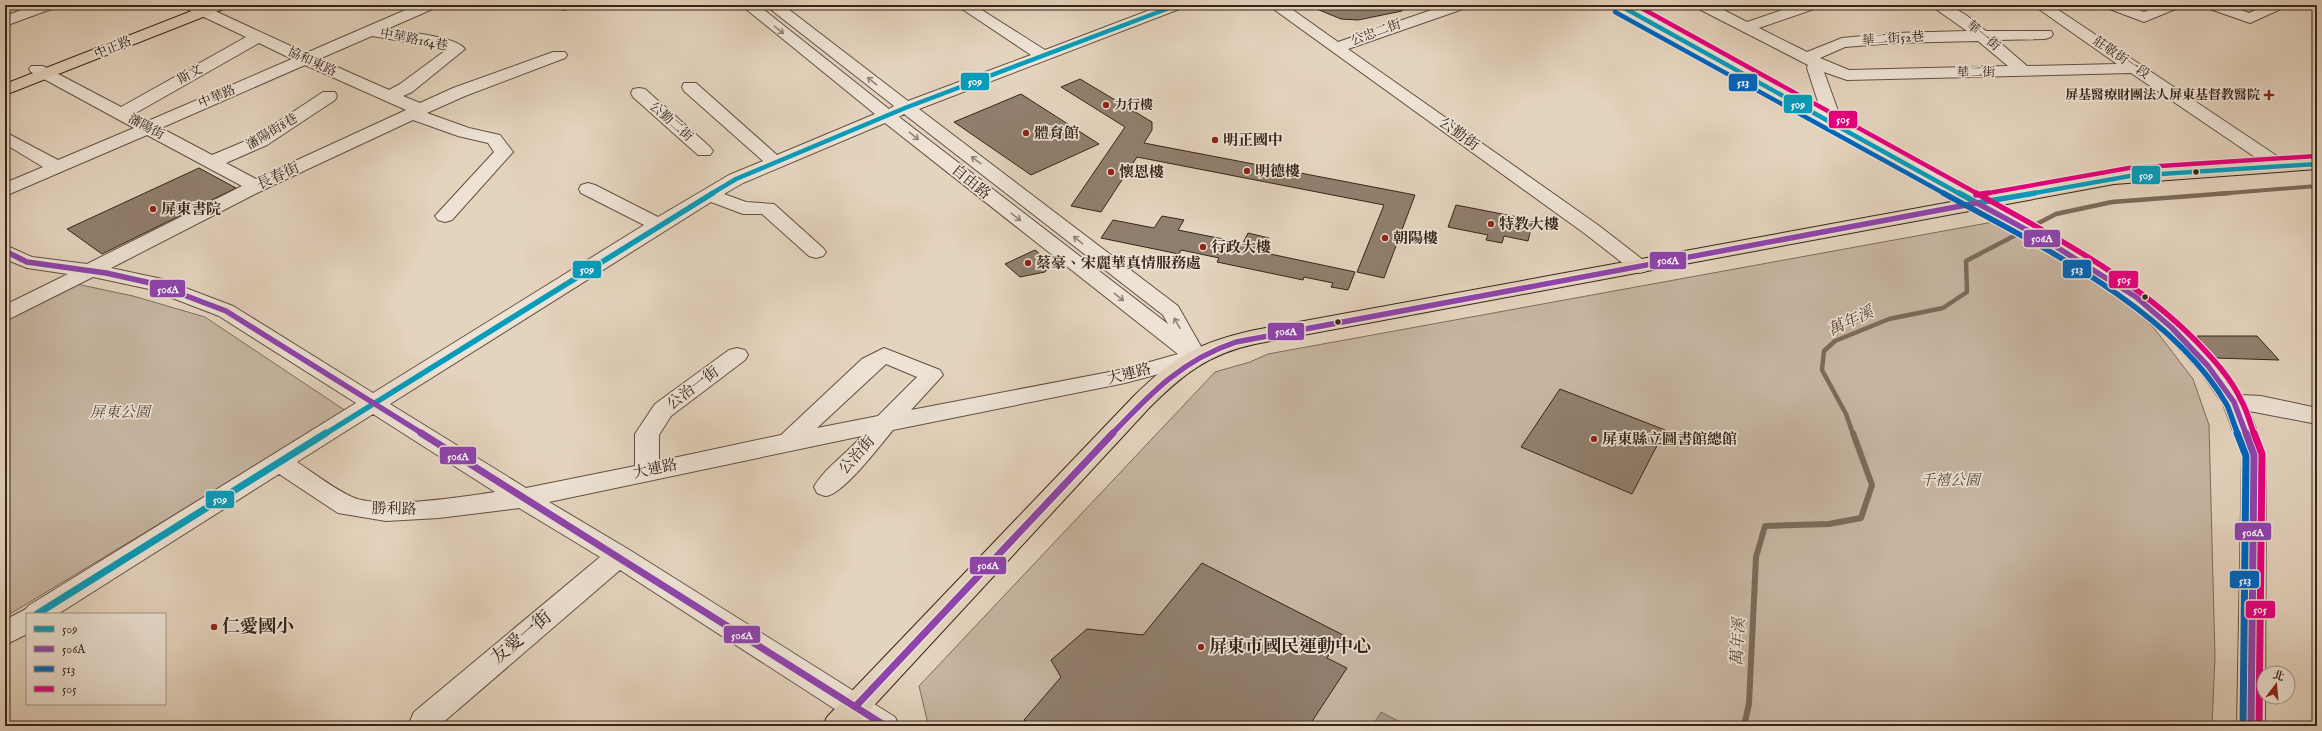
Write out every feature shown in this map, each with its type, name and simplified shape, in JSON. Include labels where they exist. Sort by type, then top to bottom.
[{"type":"main road","name":"中正路","points":[[5,90],[42,71],[221,5]]},
{"type":"main road","name":"大連路","points":[[1196,357],[1230,343],[1977,203],[2130,176],[2317,164]]},
{"type":"main road","points":[[846,717],[1162,383],[1196,357]]},
{"type":"street","points":[[5,21],[49,5]]},
{"type":"street","name":"協和東路","points":[[190,5],[305,59],[390,96],[417,112],[464,132],[494,139],[504,152],[445,216]]},
{"type":"street","name":"中華路","points":[[5,190],[430,5]]},
{"type":"street","name":"自由路","points":[[749,5],[985,194],[1196,357]]},
{"type":"street","name":"自由路","points":[[773,5],[905,108],[995,174],[1120,274],[1170,311],[1196,357]]},
{"type":"street","points":[[964,5],[1042,55]]},
{"type":"street","points":[[39,613],[709,194],[736,179],[887,114],[1177,5]]},
{"type":"street","name":"公勤街","points":[[1276,5],[1338,47],[1591,229],[1640,267]]},
{"type":"street","name":"公忠二街","points":[[1338,47],[1461,5]]},
{"type":"street","points":[[1619,5],[2047,241],[2114,282],[2172,328],[2208,366],[2234,402],[2254,455],[2251,726]]},
{"type":"street","name":"華二街","points":[[1702,5],[1812,61],[1847,75],[2025,72],[2136,68]]},
{"type":"street","points":[[1746,27],[1812,5]]},
{"type":"street","name":"華一街","points":[[1938,5],[1961,18],[2025,72]]},
{"type":"street","name":"莊敬街一段","points":[[2041,5],[2280,166]]},
{"type":"street","points":[[2112,5],[2144,17],[2172,5]]},
{"type":"street","points":[[2212,5],[2250,18],[2278,5]]},
{"type":"street","name":"中華路164巷","points":[[370,31],[446,44],[457,49],[406,88],[390,96]]},
{"type":"street","name":"華二街52巷","points":[[1812,61],[1842,43],[1894,38],[2045,34]]},
{"type":"street","name":"斯文","points":[[121,114],[259,37]]},
{"type":"street","name":"長春街","points":[[5,314],[256,186],[459,92],[559,55]]},
{"type":"street","points":[[1812,61],[1816,68],[1833,122]]},
{"type":"street","name":"瀋陽街","points":[[42,71],[256,186]]},
{"type":"street","points":[[690,87],[775,162]]},
{"type":"street","name":"公勤二街","points":[[639,93],[704,151]]},
{"type":"street","name":"瀋陽街8巷","points":[[212,162],[261,141],[329,96]]},
{"type":"street","points":[[5,137],[56,167]]},
{"type":"street","points":[[588,189],[658,226]]},
{"type":"street","points":[[709,194],[742,208],[767,208],[816,252]]},
{"type":"street","points":[[5,251],[28,262],[90,270],[160,286],[220,308],[523,498],[619,556],[846,717],[885,726]]},
{"type":"street","name":"公治一街","points":[[647,471],[647,434],[663,410],[737,355]]},
{"type":"street","points":[[788,442],[870,364],[884,355],[932,375],[886,422]]},
{"type":"street","name":"大連路","points":[[523,498],[886,422],[1125,376],[1196,357]]},
{"type":"street","points":[[2234,402],[2261,404],[2317,416]]},
{"type":"street","name":"公治街","points":[[826,487],[856,458],[886,422]]},
{"type":"street","name":"勝利路","points":[[279,462],[347,506],[386,512],[439,509],[523,498]]},
{"type":"street","name":"友愛一街","points":[[424,721],[619,556]]},
{"type":"street","points":[[5,634],[26,621]]},
{"type":"green space","name":"千禧公園","points":[[1993,222],[2020,235],[2093,278],[2128,303],[2154,328],[2193,379],[2209,425],[2215,657],[2212,726],[937,726],[927,720],[919,686],[1215,372],[1250,362],[1268,354]]},
{"type":"green space","name":"屏東公園","points":[[72,283],[133,296],[205,317],[346,411],[5,617],[5,317]]},
{"type":"shaded area","points":[[1381,712],[1408,726],[1372,726]]},
{"type":"building","points":[[1307,5],[1402,5],[1402,11],[1358,20],[1341,19]]},
{"type":"building","points":[[1080,79],[1152,122],[1152,130],[1144,143],[1415,195],[1384,278],[1357,272],[1384,205],[1137,157],[1101,212],[1071,206],[1125,127],[1061,87]]},
{"type":"building","name":"體育館","points":[[1021,94],[1099,144],[1031,175],[954,122]]},
{"type":"building","name":"屏東書院","points":[[199,168],[236,188],[102,254],[67,229]]},
{"type":"building","name":"特教大樓","points":[[1456,205],[1533,220],[1528,241],[1504,236],[1502,243],[1486,240],[1488,235],[1448,227]]},
{"type":"building","name":"行政大樓","points":[[1162,216],[1184,220],[1178,230],[1243,243],[1248,233],[1269,238],[1261,252],[1355,272],[1348,290],[1331,287],[1333,283],[1304,277],[1303,280],[1217,262],[1219,258],[1181,250],[1179,254],[1101,238],[1113,220],[1154,228]]},
{"type":"building","name":"蔡豪、宋麗華真情服務處","points":[[1035,250],[1051,263],[1045,272],[1020,277],[1005,264]]},
{"type":"building","points":[[2197,336],[2257,336],[2279,360],[2216,358]]},
{"type":"building","name":"屏東縣立圖書館總館","points":[[1560,389],[1665,430],[1632,494],[1521,447]]},
{"type":"building","name":"屏東市國民運動中心","points":[[1202,563],[1343,635],[1327,658],[1347,668],[1309,726],[1034,726],[1024,720],[1061,677],[1051,660],[1087,629],[1143,635]]},
{"type":"waterway","name":"萬年溪","points":[[2219,194],[2317,186]]},
{"type":"waterway","name":"萬年溪","points":[[2219,194],[2230,193]]},
{"type":"waterway","name":"萬年溪","points":[[1853,434],[1846,414],[1822,370],[1824,351],[1835,341],[1889,319],[1943,308],[1967,292],[1966,261],[2056,214],[2112,202],[2219,194]]},
{"type":"waterway","name":"萬年溪","points":[[1744,726],[1749,704],[1756,557],[1765,526],[1829,524],[1861,518],[1872,485],[1853,433]]},
{"type":"transit line","name":"509","points":[[39,613],[658,225],[736,179],[905,108],[1177,5]]},
{"type":"transit line","name":"509","points":[[1619,5],[1977,203]]},
{"type":"transit line","name":"505","points":[[1636,5],[2051,234],[2118,275],[2177,322],[2214,360],[2241,399],[2262,454],[2259,726]]},
{"type":"transit line","name":"513","points":[[1615,12],[2043,248],[2109,289],[2167,334],[2202,371],[2227,406],[2246,456],[2243,726]]},
{"type":"transit line","name":"505","points":[[1976,195],[2129,168],[2316,156]]},
{"type":"transit line","name":"509","points":[[1977,203],[2130,176],[2317,164]]},
{"type":"transit line","name":"506A","points":[[855,707],[1153,391],[1192,361],[1220,347],[1254,337],[1977,203],[2047,241],[2136,297],[2172,328],[2208,366],[2234,402],[2254,455],[2251,726]]},
{"type":"transit line","name":"506A","points":[[5,251],[27,262],[106,273],[155,284],[226,311],[619,556],[884,725]]},
{"type":"place","name":"屏基醫療財團法人屏東基督教醫院","points":[[2269,95]]},
{"type":"place","name":"力行樓","points":[[1106,105]]},
{"type":"place","name":"體育館","points":[[1026,133]]},
{"type":"place","name":"明正國中","points":[[1215,140]]},
{"type":"place","name":"明德樓","points":[[1247,171]]},
{"type":"place","name":"懷恩樓","points":[[1111,172]]},
{"type":"place","name":"屏東書院","points":[[153,209]]},
{"type":"place","name":"特教大樓","points":[[1491,224]]},
{"type":"place","name":"朝陽樓","points":[[1385,238]]},
{"type":"place","name":"行政大樓","points":[[1203,247]]},
{"type":"place","name":"蔡豪、宋麗華真情服務處","points":[[1028,263]]},
{"type":"place","name":"屏東縣立圖書館總館","points":[[1594,439]]},
{"type":"place","name":"仁愛國小","points":[[214,627]]},
{"type":"place","name":"屏東市國民運動中心","points":[[1201,647]]}]
